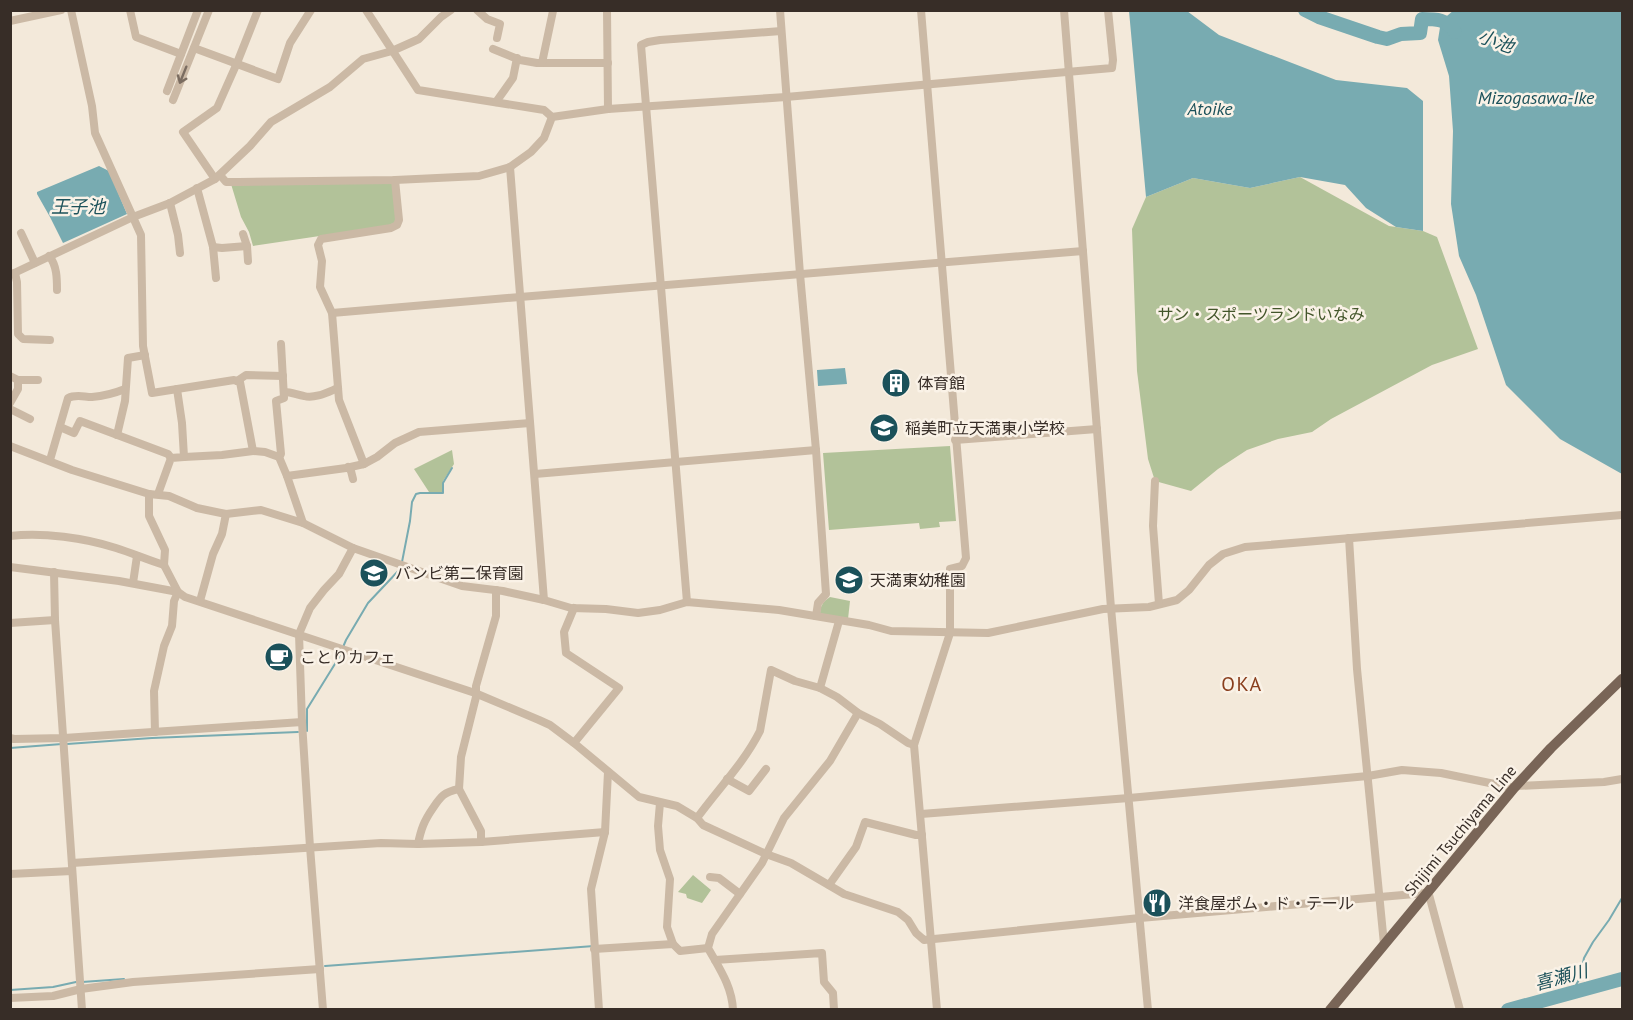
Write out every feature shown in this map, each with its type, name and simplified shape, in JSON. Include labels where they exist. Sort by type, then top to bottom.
[{"type":"main road","name":"Shijimi Tsuchiyama Line","points":[[1330,1010],[1515,787],[1551,748],[1623,679]]},
{"type":"street","points":[[10,21],[22,15],[61,10]]},
{"type":"street","points":[[71,10],[92,106],[95,133],[141,235],[142,331],[152,393],[237,381],[246,375],[283,376]]},
{"type":"street","points":[[130,10],[136,37],[181,54]]},
{"type":"street","points":[[167,91],[198,10]]},
{"type":"street","points":[[173,100],[209,10]]},
{"type":"street","points":[[258,10],[217,108],[183,132],[217,177],[226,182],[395,180],[479,176],[510,167],[538,146],[544,138],[552,117]]},
{"type":"street","points":[[194,48],[278,79],[290,43],[311,10]]},
{"type":"street","points":[[366,10],[418,90],[544,110],[552,117],[608,109],[1112,68],[1108,10]]},
{"type":"street","points":[[45,337],[23,339],[18,334],[17,282],[13,274],[133,217],[170,203],[217,177],[250,146],[271,122],[330,87],[363,59],[392,51],[419,39],[451,10]]},
{"type":"street","points":[[477,10],[487,19],[500,24],[497,38]]},
{"type":"street","points":[[607,10],[608,109]]},
{"type":"street","points":[[780,10],[826,594],[818,603],[816,616]]},
{"type":"street","points":[[921,10],[966,558],[962,566],[950,569],[950,633],[914,745],[937,1010]]},
{"type":"street","points":[[1064,10],[1112,609],[1148,1010]]},
{"type":"street","points":[[542,63],[553,11]]},
{"type":"street","points":[[687,602],[641,45],[660,40],[781,31]]},
{"type":"street","points":[[493,49],[517,58],[542,63],[608,63]]},
{"type":"street","points":[[496,102],[513,78],[517,58]]},
{"type":"street","points":[[510,167],[544,600]]},
{"type":"street","points":[[364,464],[339,400],[332,313],[320,287],[322,261],[318,245],[321,239],[391,228],[397,225],[399,220],[395,180]]},
{"type":"street","points":[[197,188],[213,247],[216,278]]},
{"type":"street","points":[[170,203],[180,253]]},
{"type":"street","points":[[21,233],[35,263]]},
{"type":"street","points":[[243,234],[248,261]]},
{"type":"street","points":[[213,247],[247,246]]},
{"type":"street","points":[[332,313],[1083,252]]},
{"type":"street","points":[[49,256],[53,261],[57,290]]},
{"type":"street","points":[[281,344],[284,398],[276,401],[281,454],[279,457],[303,523]]},
{"type":"street","points":[[117,435],[125,400],[128,358],[145,356]]},
{"type":"street","points":[[10,403],[18,389],[14,378],[38,380]]},
{"type":"street","points":[[237,381],[240,382],[254,451]]},
{"type":"street","points":[[284,392],[314,397],[338,388]]},
{"type":"street","points":[[50,460],[68,398],[72,396],[94,397],[125,389]]},
{"type":"street","points":[[177,389],[184,457]]},
{"type":"street","points":[[10,409],[30,418]]},
{"type":"street","points":[[60,427],[74,433],[80,422],[168,454],[171,458]]},
{"type":"street","points":[[287,476],[364,464],[395,443],[419,432],[530,423]]},
{"type":"street","points":[[956,440],[1097,429]]},
{"type":"street","points":[[10,446],[72,470],[153,494],[169,496],[197,508],[226,514],[261,510],[303,523],[353,548],[462,586],[496,590],[574,608],[638,613],[660,610],[687,602],[779,610],[891,631],[987,633],[1065,616],[1112,609],[1149,607],[1177,600],[1189,590],[1209,565],[1223,554],[1245,547],[1623,515]]},
{"type":"street","points":[[535,474],[816,450]]},
{"type":"street","points":[[171,458],[222,456],[254,451],[279,457]]},
{"type":"street","points":[[171,458],[153,494],[149,516],[165,550],[164,565],[178,592]]},
{"type":"street","points":[[348,467],[353,479]]},
{"type":"street","points":[[1155,481],[1153,526],[1159,604]]},
{"type":"street","points":[[200,601],[213,554],[222,534],[226,514]]},
{"type":"street","points":[[10,536],[59,535],[116,548],[164,565]]},
{"type":"street","points":[[1349,538],[1357,669],[1384,944]]},
{"type":"street","points":[[323,1010],[302,722],[299,634],[310,608],[339,574],[353,548]]},
{"type":"street","points":[[132,583],[137,556]]},
{"type":"street","points":[[10,567],[132,583],[178,592],[185,597],[475,693],[550,725],[639,797],[676,806],[697,818],[703,825],[790,863],[844,894],[898,912],[908,920],[916,933],[924,940],[1427,892],[1460,1010]]},
{"type":"street","points":[[54,572],[82,1010]]},
{"type":"street","points":[[481,842],[481,831],[459,789],[461,757],[476,698],[476,686],[496,616],[496,590]]},
{"type":"street","points":[[155,732],[154,691],[164,646],[172,626],[174,601],[178,592]]},
{"type":"street","points":[[574,608],[564,632],[566,652],[620,688],[574,743]]},
{"type":"street","points":[[10,623],[56,620]]},
{"type":"street","points":[[820,688],[838,621]]},
{"type":"street","points":[[697,818],[741,763],[760,731],[771,670],[795,681],[820,688],[914,745]]},
{"type":"street","points":[[733,1010],[728,982],[708,948],[712,934],[762,863],[784,818],[830,761],[858,713]]},
{"type":"street","points":[[10,738],[64,738],[302,722]]},
{"type":"street","points":[[727,779],[749,791],[766,769]]},
{"type":"street","points":[[921,814],[1129,798],[1368,776],[1402,770],[1441,773],[1515,787],[1623,779]]},
{"type":"street","points":[[599,1010],[591,889],[605,832],[608,772]]},
{"type":"street","points":[[418,844],[425,819],[439,798],[459,789]]},
{"type":"street","points":[[660,803],[660,850],[671,887],[667,927],[673,944],[680,951],[708,948]]},
{"type":"street","points":[[829,885],[856,847],[865,822],[922,835]]},
{"type":"street","points":[[10,874],[310,847],[381,843],[481,842],[605,832]]},
{"type":"street","points":[[710,877],[719,878],[740,894]]},
{"type":"street","points":[[594,949],[673,944]]},
{"type":"street","points":[[715,960],[822,953],[824,982],[833,993],[834,1010]]},
{"type":"street","points":[[10,998],[53,996],[81,989],[133,982],[320,969]]},
{"type":"green space","name":"サン・スポーツランドいなみ","points":[[1300,177],[1389,226],[1423,231],[1437,237],[1478,349],[1432,365],[1331,419],[1312,432],[1278,439],[1247,450],[1218,469],[1191,491],[1155,481],[1148,459],[1137,371],[1132,229],[1146,197],[1193,178],[1250,188]]},
{"type":"green space","points":[[393,182],[396,222],[387,226],[253,246],[231,184]]},
{"type":"green space","points":[[950,446],[956,521],[939,522],[940,527],[920,529],[919,523],[829,530],[823,453]]},
{"type":"green space","points":[[452,450],[454,464],[443,481],[442,492],[429,492],[414,469]]},
{"type":"green space","points":[[830,597],[850,601],[848,619],[820,615],[822,605]]},
{"type":"green space","points":[[693,875],[711,890],[702,903],[678,892]]},
{"type":"water","name":"Mizogasawa-Ike","points":[[1454,10],[1622,11],[1622,474],[1560,439],[1506,385],[1476,295],[1459,256],[1451,204],[1453,131],[1449,76],[1438,40],[1441,21]]},
{"type":"water","name":"Atoike","points":[[1129,11],[1187,11],[1219,35],[1336,80],[1407,88],[1423,101],[1423,231],[1396,227],[1366,208],[1345,185],[1300,177],[1250,188],[1193,178],[1146,197]]},
{"type":"water","name":"王子池","points":[[99,166],[109,171],[127,214],[63,243],[37,192]]},
{"type":"water","points":[[845,368],[847,384],[818,386],[817,370]]},
{"type":"waterway","name":"小池","points":[[1305,10],[1319,17],[1387,39],[1401,34],[1420,33],[1422,19],[1445,22],[1455,32]]},
{"type":"waterway","points":[[402,562],[412,502],[416,494],[443,493],[443,483],[452,468]]},
{"type":"waterway","points":[[307,731],[307,709],[338,659],[346,640],[368,603],[401,568]]},
{"type":"waterway","points":[[67,744],[298,732]]},
{"type":"waterway","points":[[10,748],[62,744]]},
{"type":"waterway","points":[[1572,992],[1580,978],[1584,958],[1622,898]]},
{"type":"waterway","points":[[325,966],[594,946]]},
{"type":"waterway","points":[[82,982],[124,979]]},
{"type":"waterway","name":"喜瀬川","points":[[1508,1010],[1622,979]]},
{"type":"waterway","points":[[10,990],[53,987],[76,982]]},
{"type":"place","name":"体育館","points":[[896,383]]},
{"type":"place","name":"稲美町立天満東小学校","points":[[884,428]]},
{"type":"place","name":"バンビ第二保育園","points":[[374,573]]},
{"type":"place","name":"天満東幼稚園","points":[[849,580]]},
{"type":"place","name":"ことりカフェ","points":[[279,657]]},
{"type":"place","name":"洋食屋ポム・ド・テール","points":[[1157,903]]},
{"type":"district","name":"OKA","points":[[1242,684]]}]
